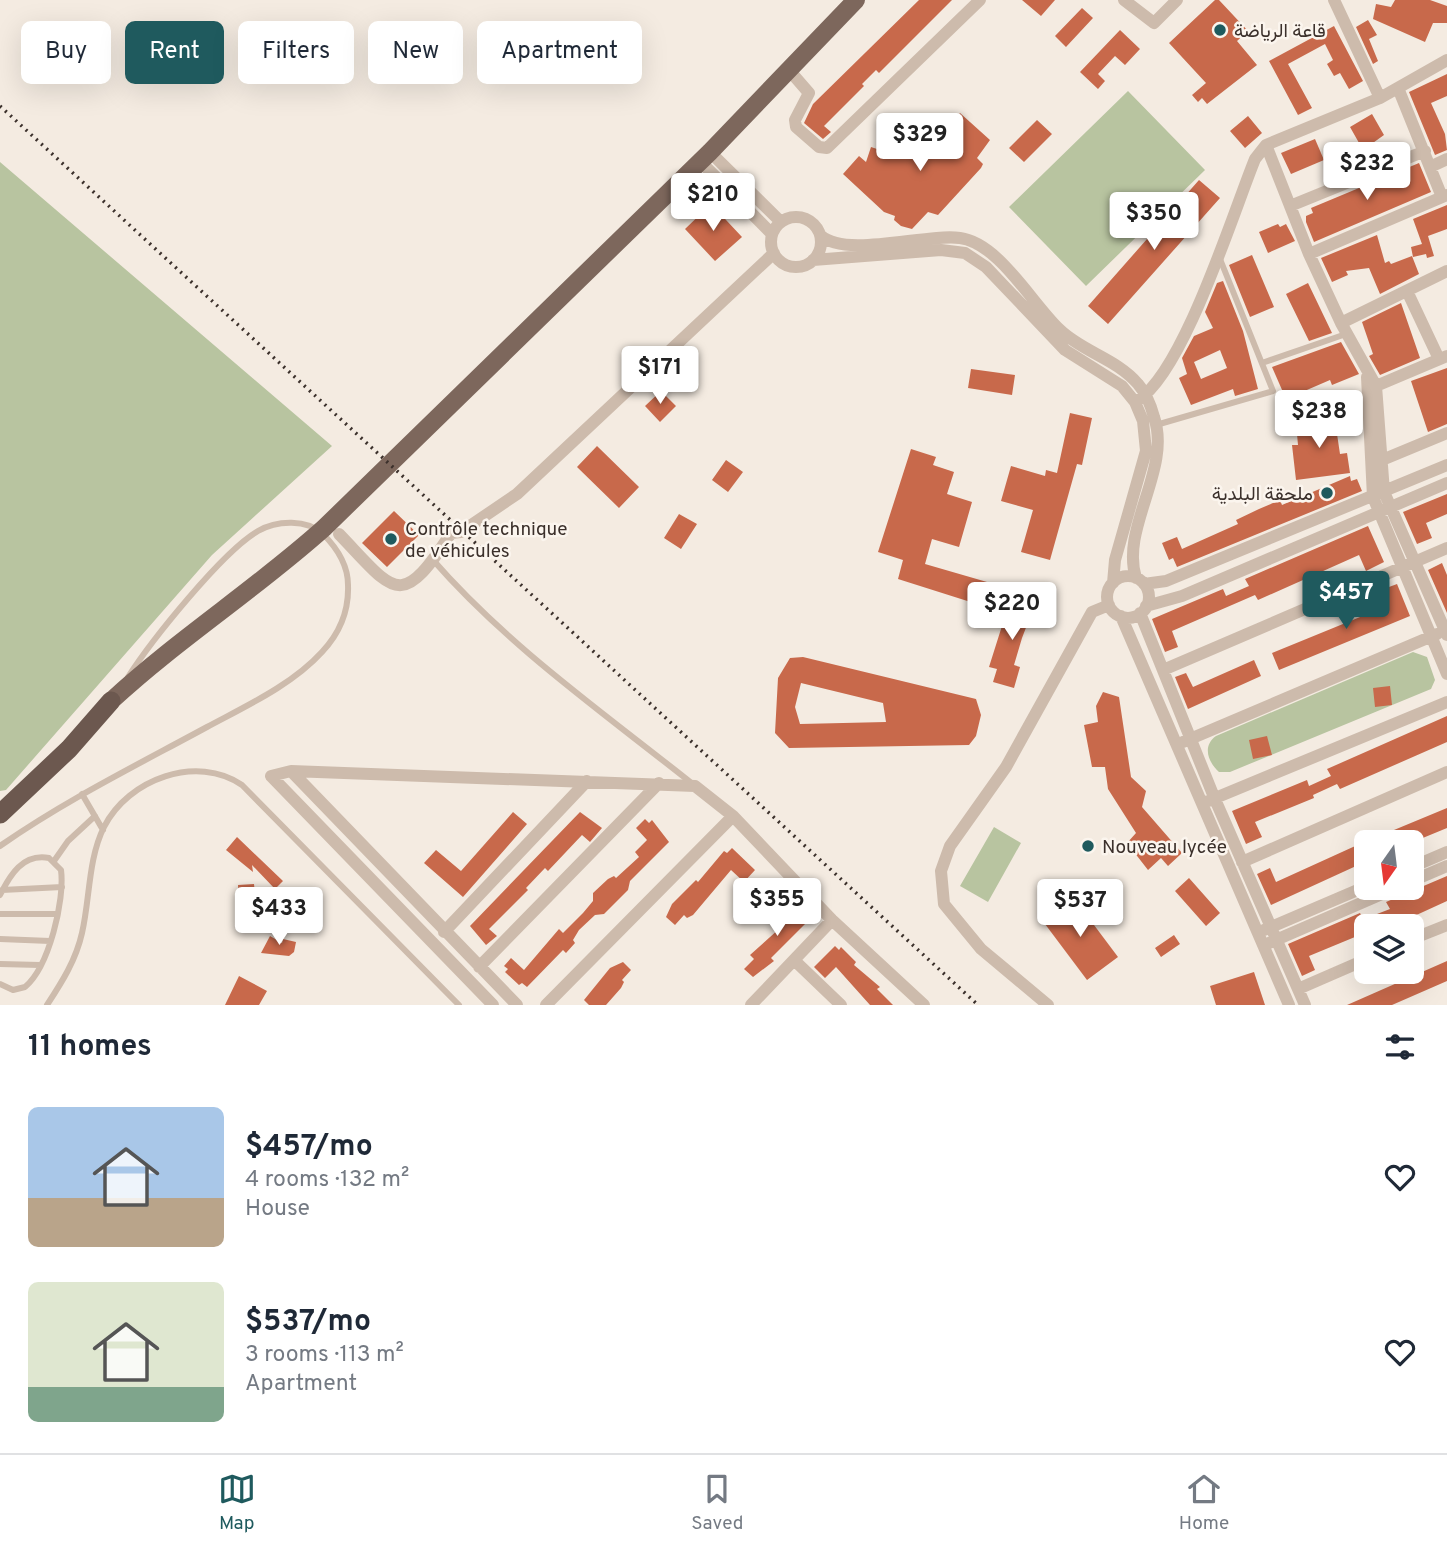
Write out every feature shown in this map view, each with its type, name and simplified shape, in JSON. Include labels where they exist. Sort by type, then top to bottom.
[{"type":"highway","points":[[0,800],[96,709],[115,697]]},
{"type":"highway","points":[[0,814],[69,748],[115,697]]},
{"type":"main road","points":[[115,697],[296,554],[705,156],[856,0]]},
{"type":"street","points":[[789,70],[809,93],[795,120],[796,127],[819,147],[827,148],[979,0]]},
{"type":"street","points":[[1124,0],[1154,23],[1177,0]]},
{"type":"street","points":[[1334,0],[1380,98]]},
{"type":"street","points":[[1140,398],[1161,378],[1175,354],[1219,255],[1255,159],[1266,145],[1380,98],[1447,60]]},
{"type":"street","points":[[1309,254],[1444,196],[1398,88]]},
{"type":"street","points":[[1266,145],[1309,254],[1376,387],[1382,460],[1378,512],[1447,674]]},
{"type":"street","points":[[1290,206],[1425,151]]},
{"type":"street","points":[[705,156],[781,222]]},
{"type":"street","points":[[705,156],[772,234],[774,253],[792,266],[813,260],[941,250],[975,258],[1055,342],[1076,359],[1110,376],[1140,398],[1156,425],[1157,455],[1133,558],[1140,581],[1148,594],[1143,610],[1163,670],[1191,739],[1208,801],[1257,933],[1289,1005]]},
{"type":"street","points":[[1430,167],[1447,159]]},
{"type":"street","points":[[772,234],[781,222],[788,218],[804,218],[811,222],[826,240],[851,245],[946,238],[974,242],[995,257],[1060,331],[1122,369],[1139,385],[1146,450],[1115,559],[1112,583],[1107,593],[1109,605],[1121,616],[1177,744],[1242,862],[1305,1005]]},
{"type":"street","points":[[813,260],[820,248],[820,234]]},
{"type":"street","points":[[339,534],[391,585],[407,585],[433,560],[451,533],[461,532],[517,494],[774,253]]},
{"type":"street","points":[[1345,328],[1407,290],[1447,271]]},
{"type":"street","points":[[1376,387],[1443,357],[1407,290]]},
{"type":"street","points":[[1177,744],[1446,632],[1391,507],[1379,495],[1367,369]]},
{"type":"street","points":[[1382,460],[1447,433]]},
{"type":"street","points":[[1112,583],[1124,576],[1140,581],[1166,581],[1447,465]]},
{"type":"street","points":[[1121,616],[1182,596],[1447,483]]},
{"type":"street","points":[[1163,670],[1447,548]]},
{"type":"street","points":[[1048,1005],[981,948],[944,904],[941,871],[950,846],[1006,767],[1092,612],[1109,605]]},
{"type":"street","points":[[1208,801],[1447,702]]},
{"type":"street","points":[[291,771],[517,1005]]},
{"type":"street","points":[[493,1005],[271,776],[291,771],[695,786],[733,816],[832,920],[924,1005]]},
{"type":"street","points":[[1242,862],[1447,772]]},
{"type":"street","points":[[444,932],[587,781]]},
{"type":"street","points":[[479,967],[659,783]]},
{"type":"street","points":[[546,1005],[733,816]]},
{"type":"street","points":[[1424,862],[1447,852]]},
{"type":"street","points":[[1424,876],[1447,866]]},
{"type":"street","points":[[1257,933],[1354,891]]},
{"type":"street","points":[[394,903],[408,894]]},
{"type":"street","points":[[1263,946],[1368,900]]},
{"type":"street","points":[[751,1005],[832,920]]},
{"type":"street","points":[[1424,934],[1447,925]]},
{"type":"street","points":[[794,960],[841,1005]]},
{"type":"street","points":[[1298,989],[1354,965]]},
{"type":"lane","points":[[1156,425],[1273,391],[1219,255]]},
{"type":"lane","points":[[1262,363],[1345,328]]},
{"type":"lane","points":[[0,846],[82,794],[247,705],[321,654],[343,622],[348,603],[349,582],[343,562],[333,544],[318,530],[303,524],[288,523],[258,531],[214,570],[137,663],[115,697]]},
{"type":"lane","points":[[433,560],[469,601],[504,634],[695,786]]},
{"type":"lane","points":[[47,1005],[68,972],[79,945],[103,830],[114,813],[129,798],[166,777],[195,769],[212,771],[233,779],[459,1005]]},
{"type":"lane","points":[[82,794],[103,830]]},
{"type":"lane","points":[[54,861],[68,841],[95,816]]},
{"type":"lane","points":[[0,984],[13,990],[25,987],[40,965],[57,914],[62,887],[61,870],[54,861],[44,857],[26,861],[16,869],[1,893]]},
{"type":"lane","points":[[1,893],[62,887]]},
{"type":"lane","points":[[0,914],[57,914]]},
{"type":"lane","points":[[0,939],[50,941]]},
{"type":"lane","points":[[0,964],[40,965]]},
{"type":"green space","points":[[1128,91],[1205,170],[1086,286],[1009,207]]},
{"type":"green space","points":[[0,162],[332,446],[212,555],[6,790],[0,791]]},
{"type":"green space","points":[[1413,652],[1427,657],[1435,680],[1431,689],[1230,772],[1219,772],[1212,764],[1208,749],[1216,736]]},
{"type":"green space","points":[[994,827],[1021,843],[988,902],[960,886]]},
{"type":"building","points":[[919,0],[952,0],[879,73],[876,70],[862,84],[864,86],[824,126],[831,132],[823,139],[804,123],[813,104]]},
{"type":"building","points":[[1022,0],[1055,0],[1041,16]]},
{"type":"building","points":[[1215,0],[1219,0],[1248,31],[1237,41],[1257,65],[1207,104],[1202,98],[1198,102],[1192,95],[1206,83],[1169,43]]},
{"type":"building","points":[[1395,0],[1430,0],[1447,6],[1447,23],[1433,23],[1425,42],[1373,19],[1376,4],[1391,7]]},
{"type":"building","points":[[1082,8],[1093,18],[1066,47],[1055,36]]},
{"type":"building","points":[[1368,20],[1377,35],[1369,39],[1378,61],[1373,64],[1356,27]]},
{"type":"building","points":[[1334,26],[1363,81],[1349,89],[1340,73],[1334,76],[1327,64],[1333,60],[1325,44],[1288,64],[1312,108],[1298,115],[1269,61]]},
{"type":"building","points":[[1120,30],[1140,49],[1125,65],[1115,56],[1098,74],[1105,81],[1098,89],[1080,72]]},
{"type":"building","points":[[1447,74],[1447,96],[1431,103],[1445,134],[1447,150],[1435,155],[1409,92]]},
{"type":"building","points":[[960,113],[990,140],[977,158],[983,164],[938,215],[928,212],[912,229],[901,226],[894,220],[895,216],[884,212],[843,174],[859,156],[866,162],[871,147],[880,150],[889,140],[919,150],[925,143],[930,147],[934,137],[939,138],[943,128],[946,129]]},
{"type":"building","points":[[1372,114],[1384,135],[1363,150],[1350,127]]},
{"type":"building","points":[[1248,116],[1262,133],[1245,148],[1230,131]]},
{"type":"building","points":[[1037,120],[1052,134],[1024,162],[1009,148]]},
{"type":"building","points":[[1315,139],[1324,160],[1291,174],[1281,153]]},
{"type":"building","points":[[1359,146],[1367,165],[1337,177],[1332,163],[1345,158],[1343,153]]},
{"type":"building","points":[[1419,163],[1431,192],[1314,242],[1306,222],[1306,216],[1313,213],[1311,208]]},
{"type":"building","points":[[1199,180],[1220,198],[1108,324],[1088,306]]},
{"type":"building","points":[[711,204],[742,237],[715,261],[685,229]]},
{"type":"building","points":[[1447,205],[1447,229],[1428,236],[1434,256],[1427,258],[1426,254],[1413,257],[1411,247],[1422,244],[1413,219]]},
{"type":"building","points":[[1278,224],[1280,227],[1286,224],[1295,241],[1268,253],[1259,232]]},
{"type":"building","points":[[1377,235],[1385,263],[1389,261],[1391,264],[1412,256],[1419,274],[1380,294],[1369,268],[1346,271],[1348,275],[1332,282],[1321,258]]},
{"type":"building","points":[[1252,255],[1274,307],[1250,317],[1229,265]]},
{"type":"building","points":[[1223,281],[1243,331],[1258,389],[1235,396],[1233,389],[1191,405],[1179,378],[1187,374],[1182,358],[1194,336],[1213,328],[1205,312],[1217,283]],"holes":[[[1220,350],[1227,368],[1201,379],[1194,362]]]},
{"type":"building","points":[[1308,283],[1332,333],[1309,341],[1286,294]]},
{"type":"building","points":[[1401,303],[1420,358],[1380,375],[1369,356],[1373,354],[1362,322]]},
{"type":"building","points":[[1341,342],[1359,374],[1332,385],[1330,380],[1286,399],[1272,367]]},
{"type":"building","points":[[1447,368],[1447,424],[1428,432],[1411,381]]},
{"type":"building","points":[[971,369],[1015,375],[1012,395],[968,388]]},
{"type":"building","points":[[661,391],[676,406],[660,422],[645,406]]},
{"type":"building","points":[[1070,413],[1092,418],[1082,465],[1077,464],[1050,560],[1021,552],[1033,510],[1001,501],[1011,466],[1045,476],[1046,470],[1057,473]]},
{"type":"building","points":[[1341,418],[1343,433],[1337,434],[1340,454],[1347,453],[1350,473],[1296,480],[1292,445],[1298,445],[1296,423]]},
{"type":"building","points":[[597,446],[639,487],[619,508],[577,467]]},
{"type":"building","points":[[911,449],[936,457],[933,465],[954,472],[947,494],[972,502],[959,547],[932,539],[925,564],[987,582],[980,605],[898,579],[903,560],[878,552]]},
{"type":"building","points":[[726,460],[743,472],[728,492],[712,480]]},
{"type":"building","points":[[1350,476],[1351,481],[1357,479],[1362,491],[1177,567],[1173,558],[1169,560],[1162,543],[1177,537],[1182,549],[1238,524],[1236,520],[1259,509],[1280,500],[1282,505]]},
{"type":"building","points":[[1447,494],[1447,514],[1426,523],[1432,538],[1417,544],[1403,512]]},
{"type":"building","name":"Contrôle technique de véhicules","points":[[394,511],[419,535],[387,567],[362,543]]},
{"type":"building","points":[[679,514],[697,524],[681,549],[664,538]]},
{"type":"building","points":[[1368,526],[1384,562],[1366,571],[1359,555],[1258,600],[1255,595],[1172,631],[1178,647],[1165,652],[1152,619],[1223,589],[1226,596],[1249,586],[1245,579]]},
{"type":"building","points":[[1442,563],[1447,575],[1447,613],[1428,570]]},
{"type":"building","points":[[1397,584],[1410,616],[1279,670],[1272,653],[1387,606],[1381,590]]},
{"type":"building","points":[[1017,600],[1040,607],[1034,626],[1027,625],[1022,638],[1014,665],[1020,667],[1014,688],[993,682],[997,669],[989,667],[1007,610],[1013,612]]},
{"type":"building","points":[[803,657],[976,699],[981,715],[976,736],[969,745],[789,748],[775,733],[778,678],[790,658]],"holes":[[[801,683],[883,703],[886,722],[800,724],[795,707]]]},
{"type":"building","points":[[1254,660],[1261,676],[1188,709],[1175,677],[1186,673],[1193,687]]},
{"type":"building","points":[[1390,686],[1392,705],[1375,707],[1373,688]]},
{"type":"building","points":[[1103,692],[1119,697],[1131,777],[1146,791],[1142,807],[1182,853],[1168,866],[1161,858],[1148,870],[1127,843],[1136,833],[1108,789],[1105,767],[1092,767],[1084,725],[1098,722],[1096,706]]},
{"type":"building","points":[[1447,716],[1447,742],[1340,789],[1337,784],[1313,795],[1314,798],[1255,822],[1262,837],[1246,844],[1232,811],[1307,780],[1309,786],[1331,776],[1327,769]]},
{"type":"building","points":[[1267,736],[1272,755],[1253,759],[1249,740]]},
{"type":"building","points":[[1447,808],[1447,828],[1424,837],[1424,830],[1394,830]]},
{"type":"building","points":[[513,812],[527,824],[463,897],[424,863],[436,850],[461,871]]},
{"type":"building","points":[[580,812],[602,828],[590,842],[582,835],[548,871],[545,868],[526,888],[528,890],[489,929],[497,936],[486,945],[470,926]]},
{"type":"building","points":[[645,819],[649,823],[652,820],[669,842],[630,881],[628,890],[604,914],[595,915],[579,930],[573,940],[575,943],[566,953],[563,950],[527,987],[522,983],[519,985],[505,972],[508,969],[504,966],[511,958],[524,970],[559,929],[563,933],[583,913],[593,901],[593,893],[608,879],[614,876],[616,878],[639,857],[635,852],[647,840],[636,828]]},
{"type":"building","points":[[237,837],[283,881],[275,889],[252,865],[253,872],[226,850]]},
{"type":"building","points":[[1353,847],[1354,867],[1271,905],[1257,874],[1270,868],[1276,882]]},
{"type":"building","points":[[732,848],[755,870],[744,882],[731,870],[693,915],[687,918],[684,915],[675,925],[666,917],[672,904],[696,880],[698,882],[724,851],[727,853]]},
{"type":"building","points":[[1447,876],[1447,901],[1419,914],[1377,914],[1390,909],[1386,902],[1391,900],[1424,900],[1424,886]]},
{"type":"building","points":[[1189,878],[1220,913],[1206,926],[1175,891]]},
{"type":"building","points":[[254,884],[256,902],[239,903],[238,885]]},
{"type":"building","points":[[1073,897],[1118,957],[1087,980],[1042,920]]},
{"type":"building","points":[[785,899],[788,903],[791,900],[805,914],[802,916],[807,922],[771,958],[774,961],[753,977],[744,969],[754,959],[750,955],[790,919],[777,907]]},
{"type":"building","points":[[1354,916],[1354,937],[1309,956],[1315,970],[1302,976],[1288,944]]},
{"type":"building","points":[[1174,935],[1180,944],[1161,957],[1155,948]]},
{"type":"building","points":[[270,936],[282,943],[283,939],[296,942],[294,952],[289,956],[261,953]]},
{"type":"building","points":[[835,946],[839,950],[841,947],[856,962],[854,965],[880,987],[877,989],[893,1005],[870,1005],[836,967],[825,978],[814,967]]},
{"type":"building","points":[[1447,961],[1447,981],[1392,1005],[1347,1005],[1395,984],[1424,984],[1424,971]]},
{"type":"building","points":[[623,962],[631,970],[622,980],[624,982],[621,988],[606,1005],[589,1005],[584,1000],[610,968]]},
{"type":"building","points":[[1254,972],[1265,1005],[1216,1005],[1210,986]]},
{"type":"building","points":[[239,976],[267,991],[259,1005],[225,1005]]},
{"type":"railway","points":[[0,106],[978,1005]]},
{"type":"place","name":"قاعة الرياضة","points":[[1220,30]]},
{"type":"place","name":"ملحقة البلدية","points":[[1327,493]]},
{"type":"place","name":"Contrôle technique de véhicules","points":[[391,539]]},
{"type":"place","name":"Nouveau lycée","points":[[1088,846]]}]
